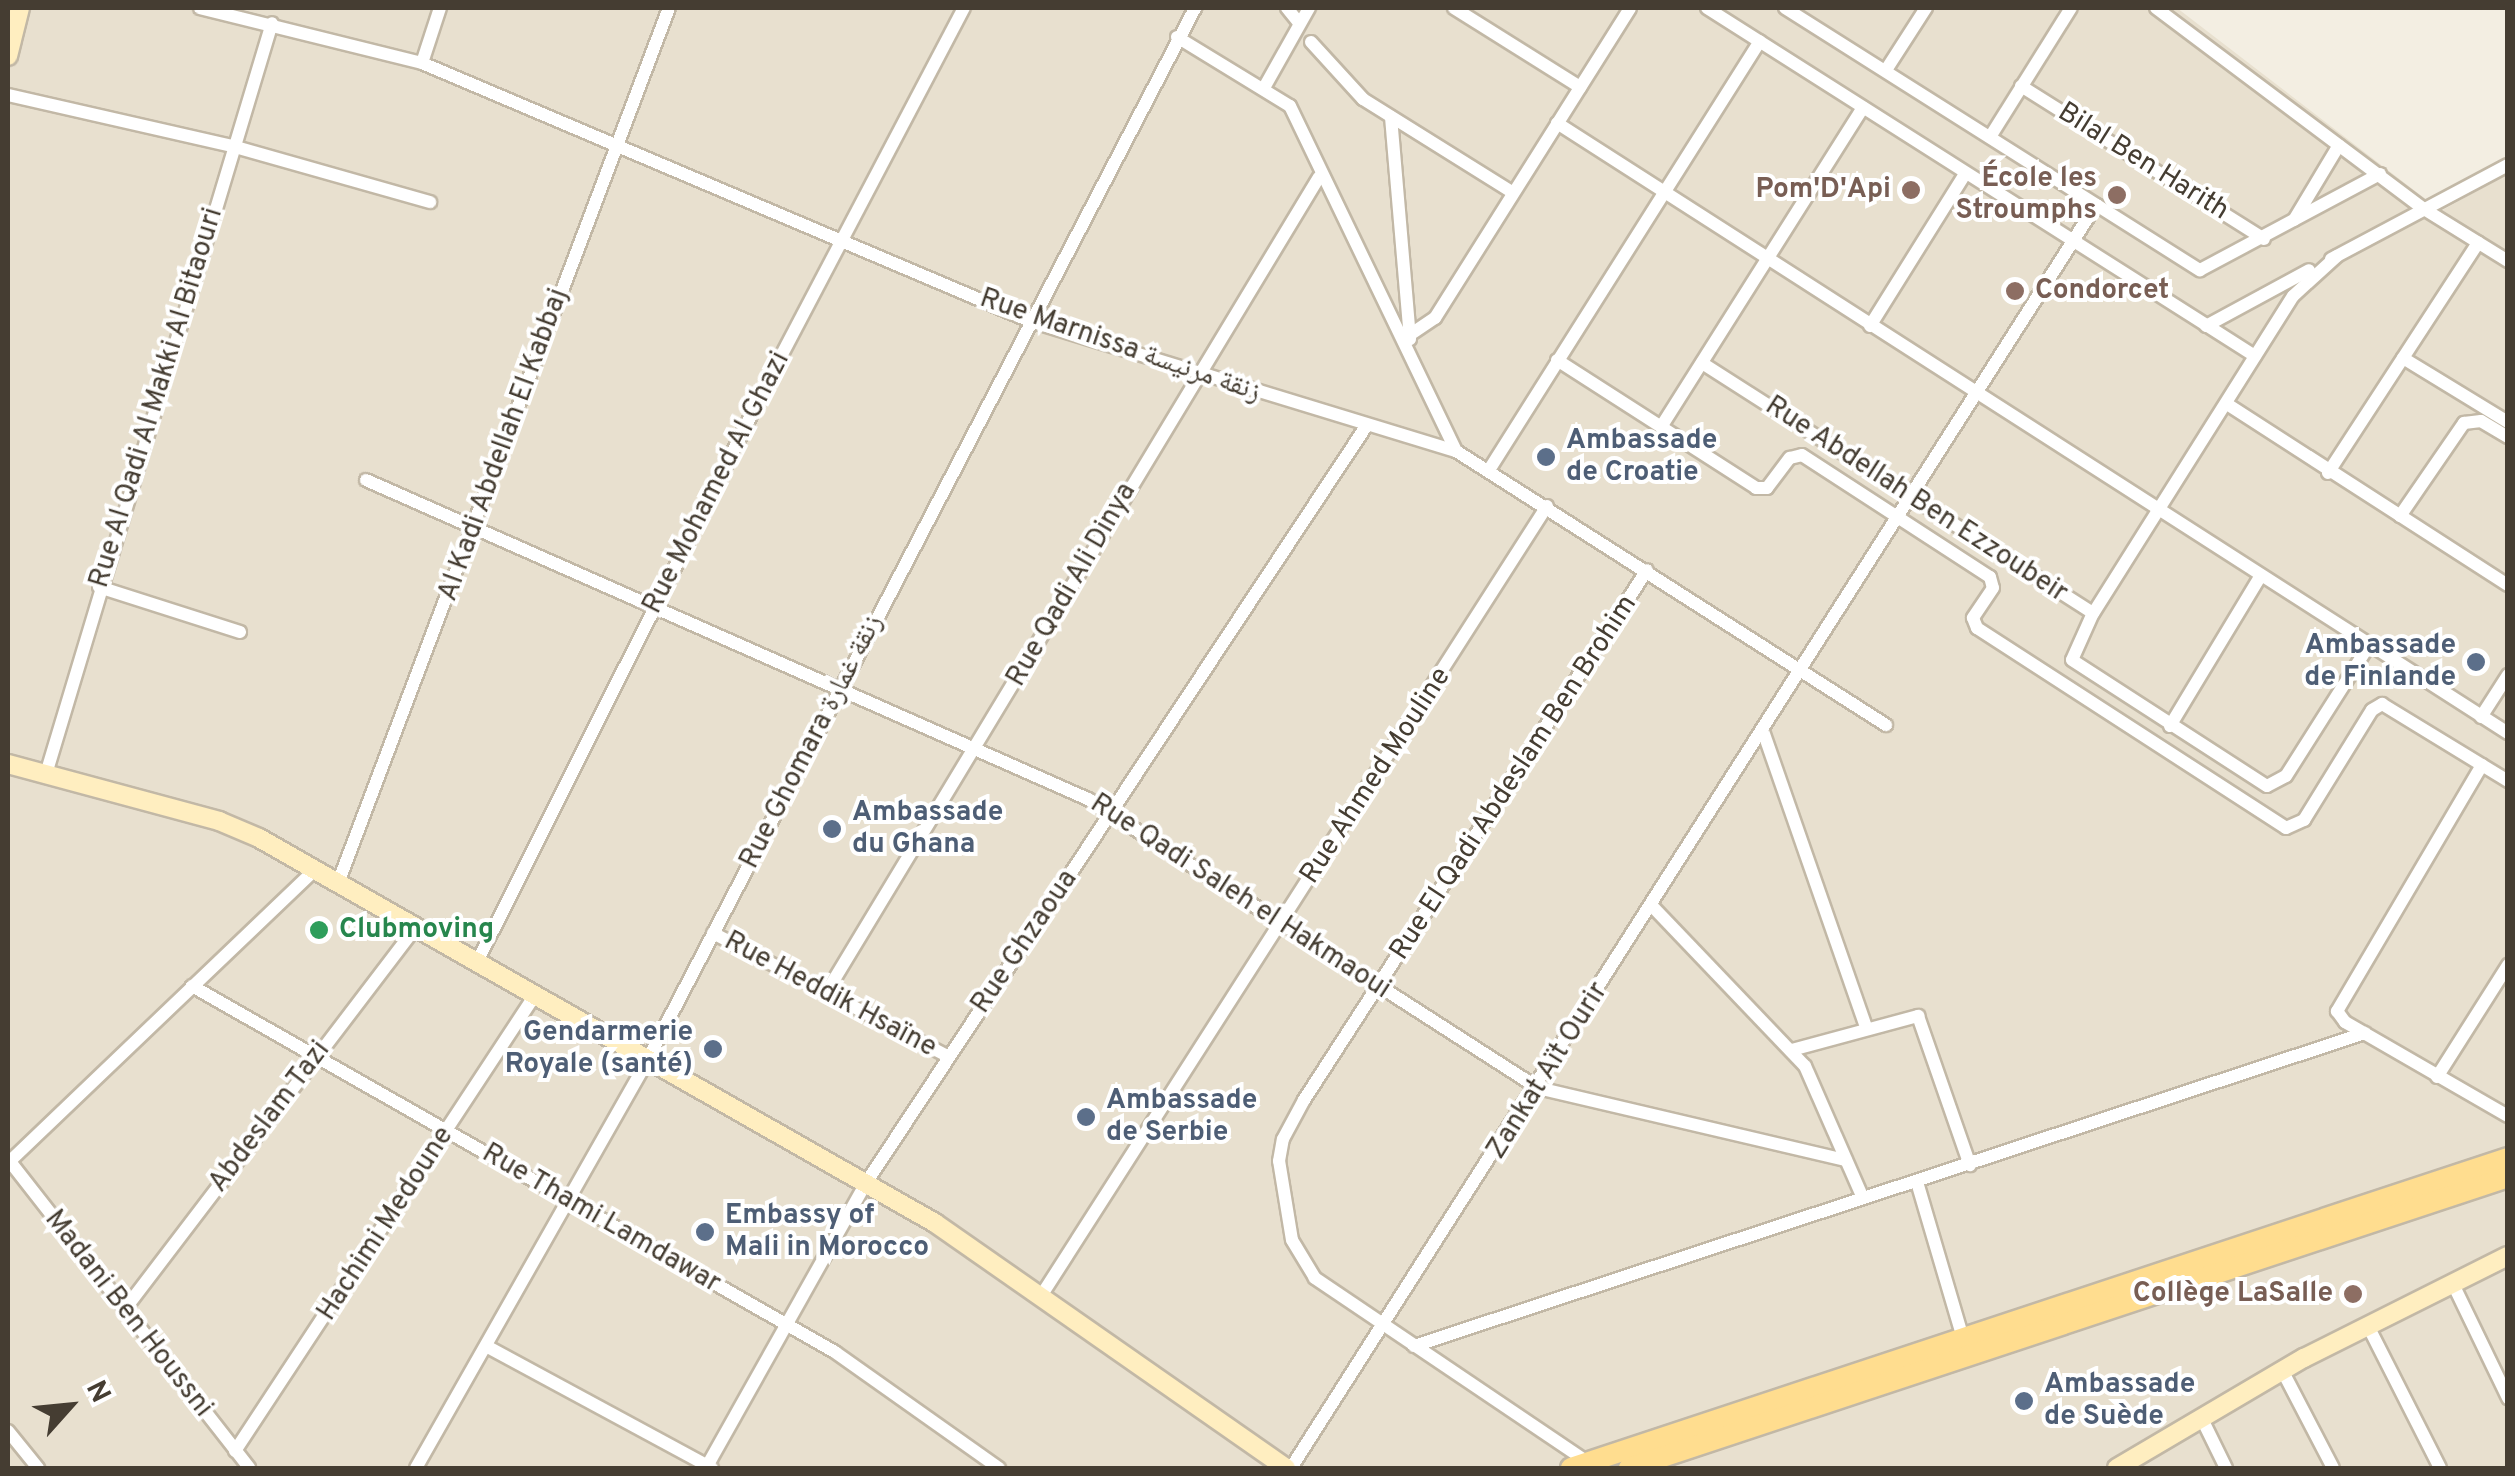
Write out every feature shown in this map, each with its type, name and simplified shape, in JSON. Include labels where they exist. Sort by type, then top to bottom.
[{"type":"main road","points":[[8,56],[20,8]]},
{"type":"main road","points":[[8,764],[233,826],[315,870],[866,1183],[1041,1296],[1288,1468]]},
{"type":"main road","points":[[1580,1466],[2508,1158]]},
{"type":"main road","points":[[1629,1468],[2508,1177]]},
{"type":"main road","points":[[2123,1468],[2283,1374],[2508,1259]]},
{"type":"street","name":"Rue Marnissa زنقة مرنيسة","points":[[200,8],[422,63],[617,141],[1030,321],[1365,428],[1456,451],[1886,724]]},
{"type":"street","points":[[422,63],[440,8]]},
{"type":"street","name":"Al Kadi Abdellah El Kabbaj","points":[[338,883],[669,8]]},
{"type":"street","name":"Rue Mohamed Al Ghazi","points":[[477,962],[842,238],[964,8]]},
{"type":"street","name":"Rue Ghomara زنقة غمارة","points":[[416,1468],[648,1059],[1176,37],[1195,8]]},
{"type":"street","points":[[1287,8],[1299,23]]},
{"type":"street","points":[[1265,86],[1310,8]]},
{"type":"street","points":[[1454,8],[1580,87]]},
{"type":"street","points":[[1410,334],[1435,318],[1630,8]]},
{"type":"street","points":[[1707,8],[2255,356]]},
{"type":"street","points":[[1785,8],[2200,270],[2380,174]]},
{"type":"street","points":[[1886,70],[1926,8]]},
{"type":"street","points":[[1990,137],[2071,8]]},
{"type":"street","points":[[2156,8],[2424,209],[2508,261]]},
{"type":"street","name":"Rue Al Qadi Al Makki Al Bitaouri","points":[[46,774],[99,586],[272,23]]},
{"type":"street","points":[[1176,37],[1265,86],[1290,106],[1319,177],[1456,451]]},
{"type":"street","points":[[1489,470],[1760,41]]},
{"type":"street","points":[[1311,42],[1345,84],[1390,117],[1512,192]]},
{"type":"street","name":"Bilal Ben Harith","points":[[2022,86],[2264,239]]},
{"type":"street","points":[[8,95],[232,146],[430,202]]},
{"type":"street","points":[[1661,427],[1863,107]]},
{"type":"street","points":[[1390,117],[1410,334],[1408,351]]},
{"type":"street","points":[[1557,123],[2508,733]]},
{"type":"street","points":[[2292,223],[2339,145]]},
{"type":"street","points":[[2206,326],[2508,164]]},
{"type":"street","points":[[1870,326],[1965,174]]},
{"type":"street","name":"Rue Qadi Ali Dinya","points":[[826,993],[1197,373],[1319,177]]},
{"type":"street","name":"Zankat Aït Ourir","points":[[1288,1468],[1538,1088],[1804,672],[1909,495],[2096,205]]},
{"type":"street","points":[[2328,473],[2478,243]]},
{"type":"street","points":[[2093,614],[2300,287],[2337,256]]},
{"type":"street","points":[[2403,358],[2508,422]]},
{"type":"street","name":"Rue Abdellah Ben Ezzoubeir","points":[[1557,360],[1761,490],[1802,455],[1990,577],[1992,588],[1973,618],[1977,628],[2286,828],[2304,820],[2372,710],[2390,706],[2482,765]]},
{"type":"street","name":"Rue Abdellah Ben Ezzoubeir","points":[[1702,363],[2093,614],[2072,660],[2267,786],[2279,783],[2369,645]]},
{"type":"street","points":[[2226,404],[2508,585]]},
{"type":"street","points":[[2400,516],[2464,423],[2481,421],[2508,438]]},
{"type":"street","name":"Rue Ghzaoua","points":[[708,1468],[866,1183],[1365,428]]},
{"type":"street","name":"Rue Qadi Saleh el Hakmaoui","points":[[366,480],[842,685],[1113,812],[1538,1088],[1846,1160]]},
{"type":"street","name":"Rue Ahmed Mouline","points":[[1041,1296],[1546,506]]},
{"type":"street","name":"Rue El Qadi Abdeslam Ben Brohim","points":[[1580,1466],[1306,1268],[1280,1185],[1290,1124],[1647,570]]},
{"type":"street","points":[[2170,726],[2261,575]]},
{"type":"street","points":[[99,586],[240,632]]},
{"type":"street","points":[[2482,716],[2508,676]]},
{"type":"street","points":[[1764,734],[1866,1026]]},
{"type":"street","points":[[2508,781],[2482,765],[2337,1003],[2341,1019],[2508,1116]]},
{"type":"street","points":[[8,1161],[315,870]]},
{"type":"street","points":[[1652,906],[1792,1050],[1818,1091],[1863,1198]]},
{"type":"street","name":"Abdeslam Tazi","points":[[124,1309],[416,927]]},
{"type":"street","name":"Rue Heddik Hsaïne","points":[[713,933],[947,1056]]},
{"type":"street","points":[[2437,1076],[2508,965]]},
{"type":"street","name":"Rue Thami Lamdawar","points":[[192,986],[876,1380],[999,1468]]},
{"type":"street","name":"Hachimi Medoune","points":[[235,1451],[535,995]]},
{"type":"street","points":[[1792,1050],[1909,1014],[1923,1022],[1970,1165]]},
{"type":"street","points":[[1414,1346],[2365,1032]]},
{"type":"street","name":"Madani Ben Houssni","points":[[8,1161],[249,1468]]},
{"type":"street","points":[[1917,1182],[1963,1338]]},
{"type":"street","points":[[2454,1287],[2508,1398]]},
{"type":"street","points":[[2370,1329],[2440,1468]]},
{"type":"street","points":[[486,1346],[708,1468]]},
{"type":"street","points":[[2283,1374],[2333,1468]]},
{"type":"street","points":[[2203,1421],[2226,1468]]},
{"type":"street","points":[[8,1431],[38,1468]]},
{"type":"shaded area","points":[[8,8],[2177,8],[2441,211],[2507,174],[2507,1468],[8,1468]]},
{"type":"place","name":"Pom'D'Api","points":[[1911,190]]},
{"type":"place","name":"École les Stroumphs","points":[[2117,195]]},
{"type":"place","name":"Condorcet","points":[[2015,291]]},
{"type":"place","name":"Ambassade de Croatie","points":[[1546,457]]},
{"type":"place","name":"Ambassade de Finlande","points":[[2476,662]]},
{"type":"place","name":"Ambassade du Ghana","points":[[832,829]]},
{"type":"place","name":"Clubmoving","points":[[319,930]]},
{"type":"place","name":"Gendarmerie Royale (santé)","points":[[713,1049]]},
{"type":"place","name":"Ambassade de Serbie","points":[[1086,1117]]},
{"type":"place","name":"Embassy of Mali in Morocco","points":[[705,1232]]},
{"type":"place","name":"Collège LaSalle","points":[[2353,1294]]},
{"type":"place","name":"Ambassade de Suède","points":[[2024,1401]]}]
